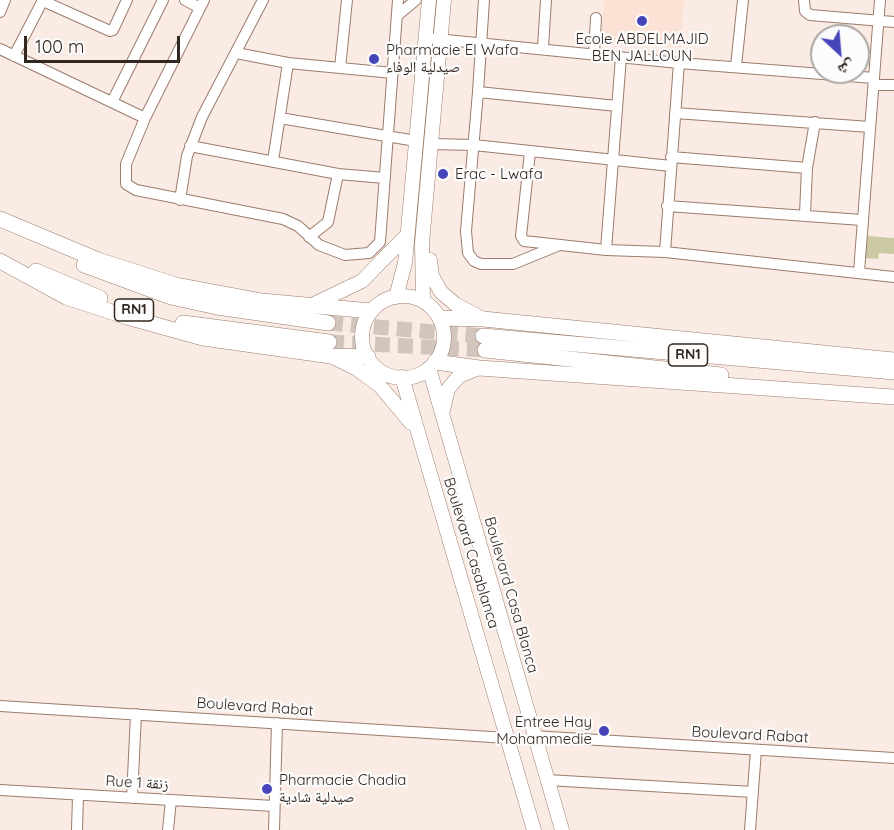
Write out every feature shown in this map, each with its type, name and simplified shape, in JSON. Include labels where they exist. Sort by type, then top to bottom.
[{"type":"highway","points":[[0,219],[89,257],[176,285],[262,301],[371,312]]},
{"type":"highway","name":"RN1","points":[[0,227],[98,271],[171,297],[217,307],[328,323]]},
{"type":"highway","name":"RN1","points":[[0,253],[89,294],[151,316],[330,349]]},
{"type":"highway","points":[[0,261],[66,297],[126,317],[203,338],[330,349],[368,357]]},
{"type":"highway","points":[[440,318],[483,319],[894,360]]},
{"type":"highway","name":"RN1","points":[[894,372],[484,343],[709,374],[894,390]]},
{"type":"highway","points":[[432,365],[894,397]]},
{"type":"main road","points":[[396,297],[403,274],[429,0]]},
{"type":"main road","points":[[423,301],[422,243],[444,0]]},
{"type":"main road","points":[[309,307],[362,281],[407,235]]},
{"type":"main road","points":[[422,243],[429,254],[432,276],[441,292],[455,304],[483,319]]},
{"type":"main road","points":[[410,296],[423,301],[440,318],[444,341],[432,365],[421,374],[402,377],[388,375],[377,368],[368,357],[363,342],[364,326],[371,312],[382,302],[396,297],[410,296]]},
{"type":"main road","points":[[330,349],[380,386],[405,414],[417,433]]},
{"type":"main road","name":"Boulevard Casa Blanca","points":[[432,365],[443,415],[533,736],[562,830]]},
{"type":"main road","points":[[443,415],[444,400],[448,389],[459,376],[479,368]]},
{"type":"main road","name":"Boulevard Casablanca","points":[[402,377],[470,603],[507,738]]},
{"type":"main road","points":[[507,738],[534,830]]},
{"type":"street","points":[[0,12],[5,0]]},
{"type":"street","points":[[14,56],[43,0],[113,30],[127,0]]},
{"type":"street","points":[[112,102],[163,0]]},
{"type":"street","points":[[185,0],[202,4],[145,118],[126,164],[124,180],[136,190],[291,221],[324,248],[345,255],[364,254],[376,248],[380,242],[398,0]]},
{"type":"street","points":[[180,200],[190,146],[202,117],[263,0]]},
{"type":"street","points":[[340,68],[347,0]]},
{"type":"street","points":[[398,15],[416,0]]},
{"type":"street","points":[[484,0],[466,231],[470,258],[481,264],[513,264],[560,245]]},
{"type":"street","points":[[543,48],[546,0]]},
{"type":"street","points":[[736,66],[743,0]]},
{"type":"street","points":[[804,0],[805,11],[810,15],[894,22]]},
{"type":"street","points":[[859,272],[880,0]]},
{"type":"street","points":[[594,54],[596,18]]},
{"type":"street","points":[[426,38],[679,63],[736,66],[894,85]]},
{"type":"street","points":[[0,49],[145,118]]},
{"type":"street","points":[[236,53],[288,63],[393,72]]},
{"type":"street","points":[[606,250],[621,57]]},
{"type":"street","points":[[273,161],[288,63]]},
{"type":"street","points":[[665,252],[679,63]]},
{"type":"street","points":[[478,92],[617,106]]},
{"type":"street","points":[[675,113],[870,127]]},
{"type":"street","points":[[280,118],[416,141]]},
{"type":"street","points":[[805,214],[807,168],[815,122]]},
{"type":"street","points":[[431,144],[474,145],[614,160],[807,168]]},
{"type":"street","points":[[190,146],[338,174],[385,178]]},
{"type":"street","points":[[530,152],[521,238],[527,242],[606,250],[665,252],[894,277]]},
{"type":"street","points":[[309,237],[328,222],[338,174]]},
{"type":"street","points":[[668,206],[805,214],[862,220]]},
{"type":"street","name":"Boulevard Rabat","points":[[0,706],[507,738]]},
{"type":"street","points":[[132,798],[136,714]]},
{"type":"street","points":[[274,830],[277,723]]},
{"type":"street","name":"Boulevard Rabat","points":[[533,736],[894,758]]},
{"type":"street","points":[[750,830],[756,750]]},
{"type":"street","points":[[547,780],[753,792]]},
{"type":"street","name":"Rue 1 زنقة","points":[[0,790],[274,806]]},
{"type":"street","points":[[77,830],[78,796]]},
{"type":"street","points":[[168,830],[171,800]]},
{"type":"shaded area","name":"Ecole ABDELMAJID BEN JALLOUN","points":[[604,0],[684,0],[680,47],[601,43]]},
{"type":"shaded area","points":[[867,236],[894,238],[894,254],[879,253],[878,259],[865,258]]},
{"type":"tunnel","points":[[328,323],[483,336]]},
{"type":"tunnel","points":[[329,342],[485,350]]},
{"type":"place","name":"Ecole ABDELMAJID BEN JALLOUN","points":[[642,21]]},
{"type":"place","name":"Pharmacie El Wafa صيدلية الوفاء","points":[[374,59]]},
{"type":"place","name":"Erac - Lwafa","points":[[443,174]]},
{"type":"place","name":"Entree Hay Mohammedie","points":[[604,731]]},
{"type":"place","name":"Pharmacie Chadia صيدلية شادية","points":[[267,789]]}]
